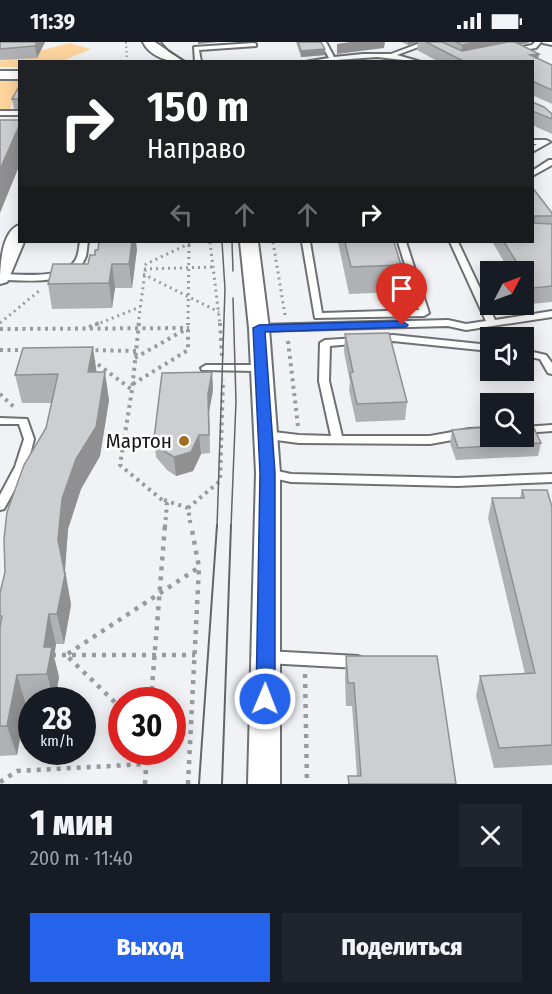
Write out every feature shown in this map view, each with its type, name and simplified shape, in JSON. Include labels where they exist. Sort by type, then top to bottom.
[{"type":"street","points":[[149,42],[150,45],[175,60]]},
{"type":"street","points":[[0,75],[18,75]]},
{"type":"street","points":[[0,278],[18,235]]},
{"type":"street","points":[[249,243],[259,328],[268,473],[264,784]]},
{"type":"lane","points":[[332,42],[325,45],[333,60],[388,56],[406,57],[413,60]]},
{"type":"lane","points":[[522,54],[512,49],[534,47],[538,42]]},
{"type":"lane","points":[[545,42],[552,43]]},
{"type":"lane","points":[[388,56],[430,44]]},
{"type":"lane","points":[[198,60],[196,48],[254,45]]},
{"type":"lane","points":[[0,113],[18,113]]},
{"type":"lane","points":[[534,142],[549,140]]},
{"type":"lane","points":[[534,149],[549,140]]},
{"type":"lane","points":[[534,173],[552,162]]},
{"type":"lane","points":[[0,278],[57,276],[70,272],[79,264],[84,253],[84,243]]},
{"type":"lane","points":[[306,243],[318,316],[424,313],[402,243]]},
{"type":"lane","points":[[454,243],[492,323]]},
{"type":"lane","points":[[259,328],[448,323],[466,327],[552,314]]},
{"type":"lane","points":[[338,440],[324,381],[325,343],[393,338],[480,347]]},
{"type":"lane","points":[[534,355],[543,357],[552,371]]},
{"type":"lane","points":[[206,369],[261,368]]},
{"type":"lane","points":[[0,421],[23,421],[29,439],[21,467],[0,507]]},
{"type":"lane","points":[[534,429],[552,428]]},
{"type":"lane","points":[[265,435],[299,439],[430,440],[480,432]]},
{"type":"lane","points":[[268,473],[291,478],[445,482],[552,478]]},
{"type":"lane","points":[[266,657],[305,661],[377,662]]},
{"type":"path","points":[[126,42],[127,60]]},
{"type":"path","points":[[152,687],[167,504],[120,465],[133,384],[143,271],[146,264],[188,243]]},
{"type":"path","points":[[133,384],[188,350],[190,243]]},
{"type":"path","points":[[273,243],[287,328],[299,439]]},
{"type":"path","points":[[143,271],[213,267]]},
{"type":"path","points":[[143,271],[219,312]]},
{"type":"path","points":[[0,323],[57,276]]},
{"type":"path","points":[[86,328],[140,307]]},
{"type":"path","points":[[0,329],[189,328]]},
{"type":"path","points":[[135,358],[189,328]]},
{"type":"path","points":[[0,350],[34,350]]},
{"type":"path","points":[[132,390],[79,350],[136,351]]},
{"type":"path","points":[[159,498],[188,508],[199,567],[188,784]]},
{"type":"path","points":[[66,656],[199,567]]},
{"type":"path","points":[[45,656],[195,655]]},
{"type":"path","points":[[66,656],[108,696]]},
{"type":"path","points":[[305,661],[307,784]]},
{"type":"path","points":[[0,782],[17,771],[128,765]]},
{"type":"path","points":[[145,784],[146,765]]},
{"type":"shaded area","points":[[70,43],[91,49],[64,60],[18,60],[18,67],[0,67],[0,61]]},
{"type":"shaded area","points":[[0,81],[18,81],[18,90],[10,109],[0,109]]},
{"type":"building","points":[[0,42],[37,42],[35,46],[0,49]]},
{"type":"building","points":[[298,42],[321,42],[325,49],[301,51]]},
{"type":"building","points":[[426,42],[442,42],[462,51],[515,42],[539,54],[530,55],[552,65],[552,90],[534,82],[534,60],[461,60]]},
{"type":"building","points":[[456,42],[478,42],[462,45]]},
{"type":"building","points":[[18,88],[18,99],[12,99]]},
{"type":"building","points":[[534,103],[552,114],[552,119],[534,112]]},
{"type":"building","points":[[0,120],[18,120],[18,128],[0,169]]},
{"type":"building","points":[[534,190],[552,213],[552,216],[535,216],[534,220]]},
{"type":"building","points":[[534,223],[552,224],[552,286],[534,288],[534,261],[516,261],[505,243],[534,243]]},
{"type":"building","points":[[99,243],[132,243],[129,264],[112,264],[109,283],[48,284],[53,264],[88,264],[90,255],[95,255],[95,250],[98,250]]},
{"type":"building","points":[[345,243],[394,243],[401,265],[351,267]]},
{"type":"building","points":[[389,333],[407,402],[357,404],[345,334]]},
{"type":"building","points":[[93,347],[88,372],[105,372],[96,427],[76,459],[62,499],[58,540],[65,575],[57,614],[49,614],[44,647],[52,647],[47,674],[17,675],[7,726],[0,726],[2,616],[0,616],[0,593],[5,572],[4,539],[7,512],[24,465],[46,428],[58,374],[15,375],[23,348]]},
{"type":"building","name":"Мартон","points":[[212,372],[208,394],[209,435],[199,435],[191,452],[174,457],[165,452],[154,439],[162,373]]},
{"type":"building","points":[[480,428],[480,447],[458,448],[452,430]]},
{"type":"building","points":[[534,428],[541,443],[534,443]]},
{"type":"building","points":[[522,490],[547,490],[552,507],[552,745],[499,748],[480,676],[535,673],[492,498],[524,498]]},
{"type":"building","points":[[346,656],[437,656],[456,784],[349,784],[348,776],[361,776],[354,683],[348,683]]},
{"type":"tram line","points":[[161,42],[169,51],[184,60]]},
{"type":"tram line","points":[[217,527],[225,289],[222,243]]},
{"type":"tram line","points":[[232,243],[233,271]]},
{"type":"tram line","points":[[231,527],[236,401],[233,298]]},
{"type":"tram line","points":[[199,784],[217,525]]},
{"type":"tram line","points":[[222,784],[231,525]]},
{"type":"place","name":"Мартон","points":[[184,441]]},
{"type":"route","points":[[265,699],[268,473],[259,328],[402,325]]}]
